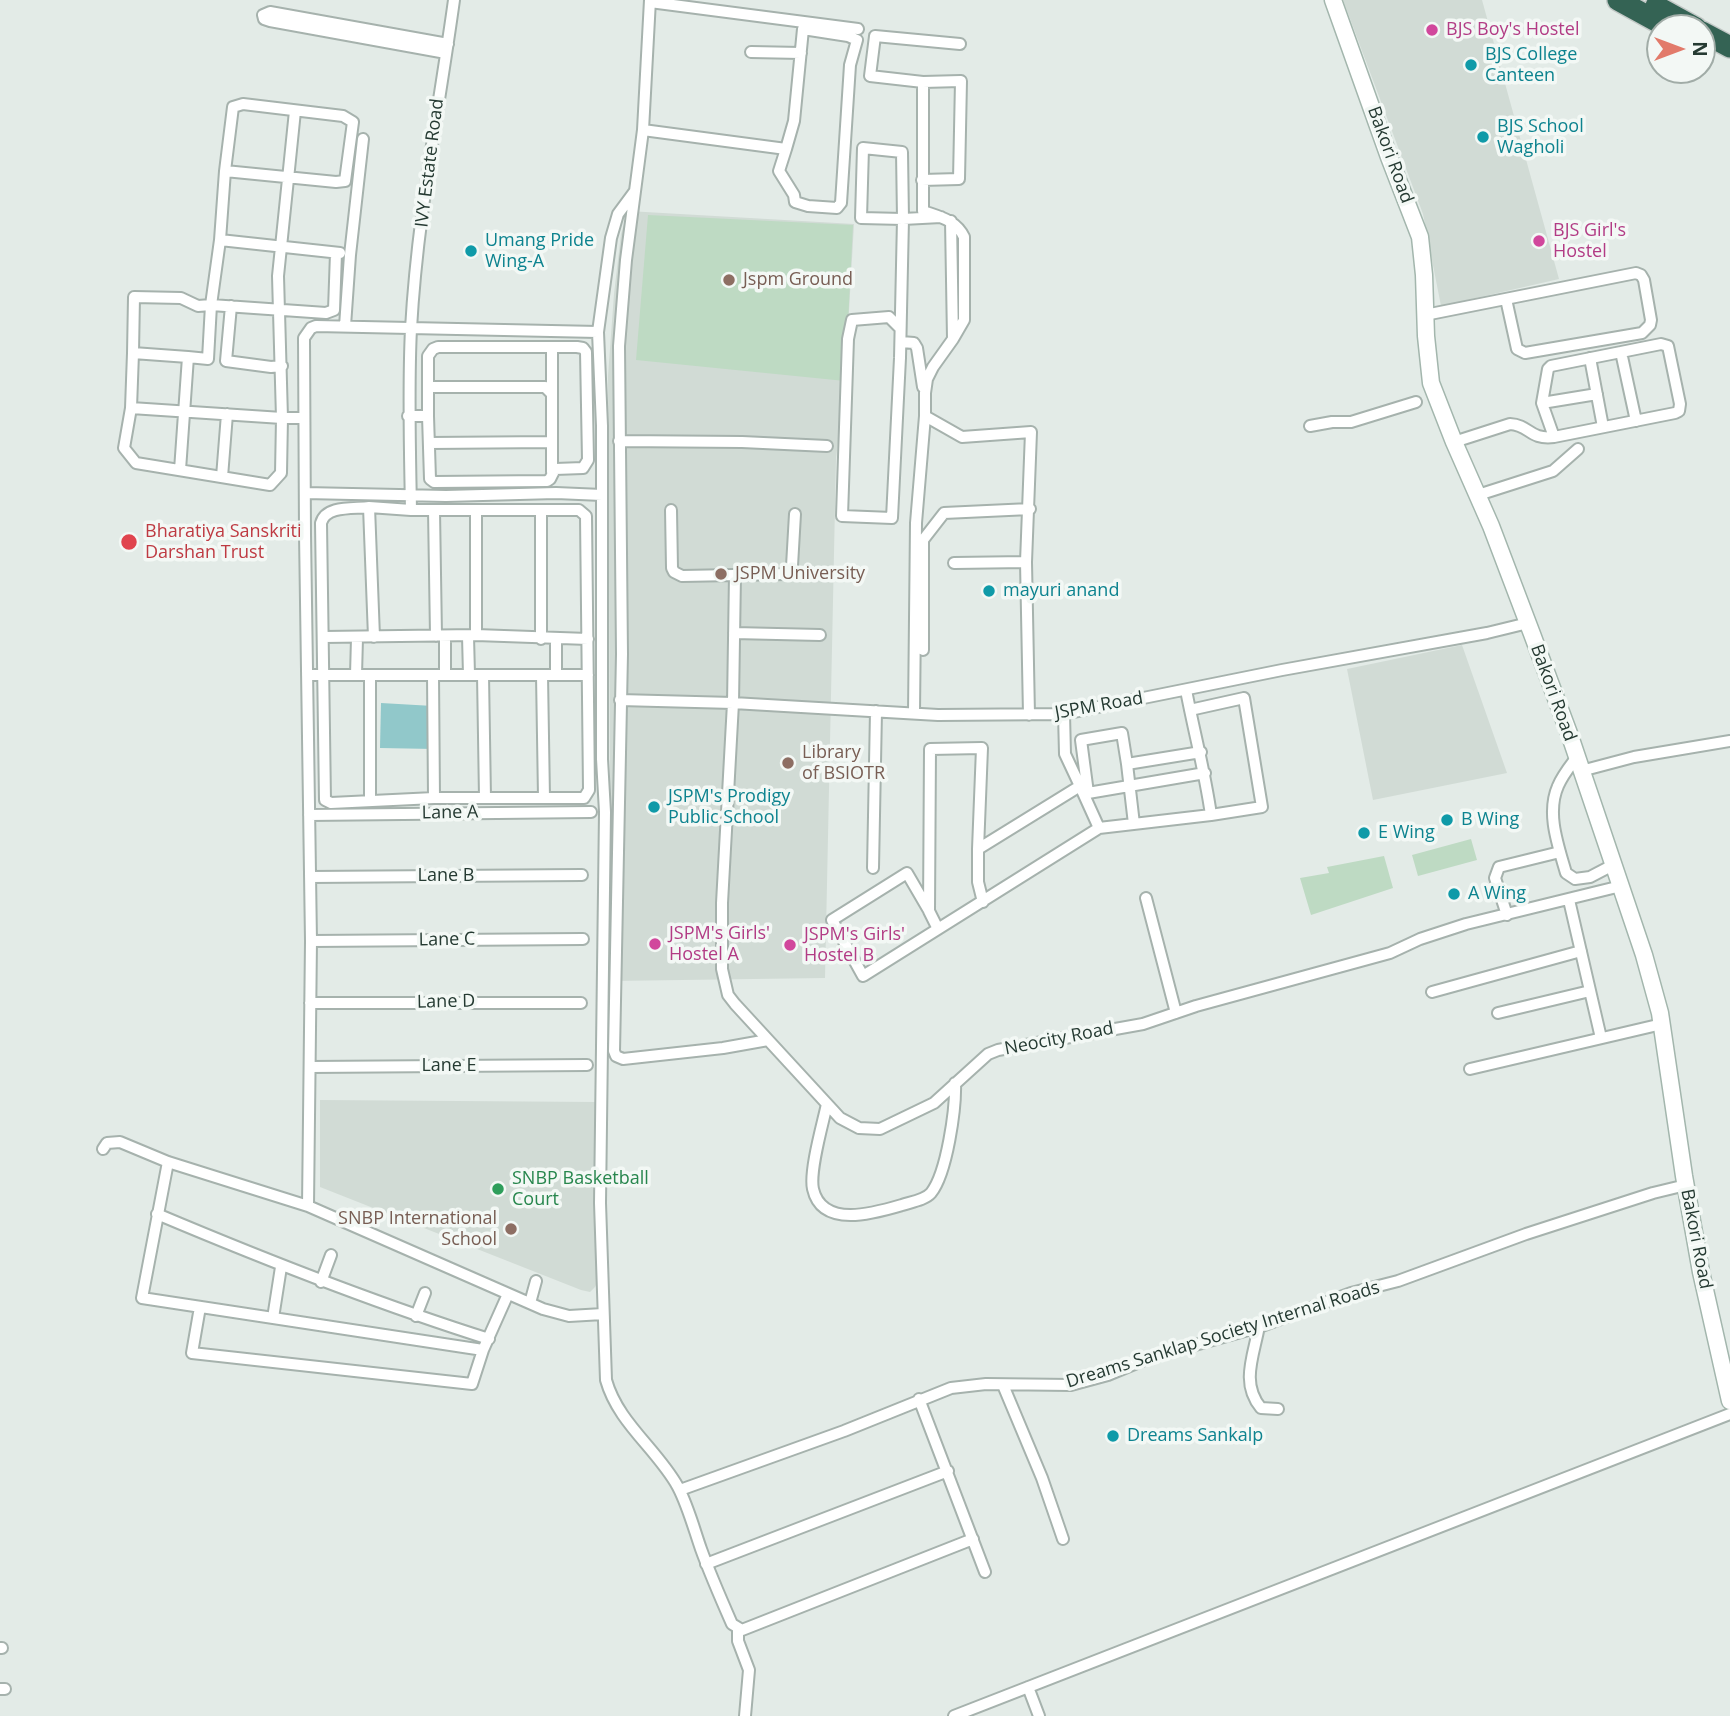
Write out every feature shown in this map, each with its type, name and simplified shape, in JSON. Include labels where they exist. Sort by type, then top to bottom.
[{"type":"highway","points":[[1618,0],[1646,15]]},
{"type":"highway","points":[[1645,0],[1670,14]]},
{"type":"street","name":"IVY Estate Road","points":[[411,510],[408,416],[411,327],[428,173],[454,0]]},
{"type":"street","name":"Bakori Road","points":[[1333,0],[1420,237],[1431,383],[1528,623],[1644,956],[1662,1024],[1686,1185],[1723,1341],[1730,1401]]},
{"type":"street","points":[[768,1040],[623,1059],[614,1051],[620,700],[621,312],[643,130],[650,1],[858,29]]},
{"type":"street","points":[[270,12],[447,48],[270,21],[264,19],[263,15],[270,12]]},
{"type":"street","points":[[803,29],[848,36],[857,40],[850,65],[839,206],[834,208],[798,205],[779,171],[794,121],[801,53],[803,29]]},
{"type":"street","points":[[922,180],[959,179],[961,81],[923,82],[870,76],[875,36],[960,44]]},
{"type":"street","points":[[751,52],[801,53]]},
{"type":"street","points":[[923,82],[923,211],[946,219]]},
{"type":"street","points":[[208,359],[211,305],[220,240],[225,171],[233,107],[243,104],[343,117],[353,122],[345,181],[225,171]]},
{"type":"street","points":[[295,111],[280,247],[278,312],[282,366],[281,474],[270,485],[136,463],[124,448],[131,408],[134,297],[181,298],[198,306],[231,306],[278,312],[326,313],[334,310],[336,253]]},
{"type":"street","points":[[643,130],[786,149]]},
{"type":"street","points":[[345,326],[363,139]]},
{"type":"street","points":[[900,328],[889,317],[852,320],[848,339],[842,516],[892,518],[901,342],[903,219],[902,152],[863,148],[861,218],[903,219],[946,219]]},
{"type":"street","points":[[635,191],[618,214],[611,238],[598,332],[602,426],[602,759],[605,812],[600,1203],[603,1361],[609,1391],[623,1417],[680,1490],[706,1564],[732,1624],[738,1629]]},
{"type":"street","points":[[914,713],[916,523],[925,393],[933,366],[953,339],[946,219]]},
{"type":"street","points":[[220,240],[350,255]]},
{"type":"street","points":[[1425,314],[1636,273],[1644,280],[1651,320],[1642,333],[1525,353],[1517,349],[1506,299]]},
{"type":"street","points":[[226,361],[231,306]]},
{"type":"street","points":[[308,1206],[311,941],[304,338],[311,328],[316,326],[598,332]]},
{"type":"street","points":[[901,342],[914,343],[917,348],[925,393]]},
{"type":"street","points":[[552,346],[550,480],[434,482],[430,479],[428,416],[428,356],[433,349],[552,346],[583,348],[587,356],[588,460],[583,468],[558,468],[552,472]]},
{"type":"street","points":[[1454,442],[1510,424],[1517,424],[1534,436],[1542,438],[1554,437],[1636,421],[1679,411],[1680,404],[1668,346],[1621,352],[1548,369],[1542,403],[1554,437]]},
{"type":"street","points":[[1621,352],[1636,421]]},
{"type":"street","points":[[133,353],[282,366]]},
{"type":"street","points":[[180,470],[188,357]]},
{"type":"street","points":[[1590,358],[1603,427]]},
{"type":"street","points":[[428,387],[541,386],[552,394]]},
{"type":"street","points":[[1542,403],[1597,394]]},
{"type":"street","points":[[1310,426],[1352,422],[1416,402]]},
{"type":"street","points":[[131,408],[304,418]]},
{"type":"street","points":[[222,477],[227,414]]},
{"type":"street","points":[[408,416],[428,416]]},
{"type":"street","points":[[925,416],[962,437],[1031,432],[1028,448],[1030,509],[1026,562],[1029,716]]},
{"type":"street","points":[[619,441],[827,446]]},
{"type":"street","points":[[429,443],[552,442]]},
{"type":"street","points":[[1478,495],[1553,471],[1578,449]]},
{"type":"street","points":[[305,493],[411,496],[602,495]]},
{"type":"street","points":[[508,495],[510,510]]},
{"type":"street","points":[[369,507],[374,636]]},
{"type":"street","points":[[369,507],[411,510],[541,510],[579,510],[586,516],[589,790],[584,798],[434,798],[331,803],[325,800],[323,518],[329,512],[369,507]]},
{"type":"street","points":[[923,650],[923,540],[944,513],[1030,509]]},
{"type":"street","points":[[434,510],[445,675]]},
{"type":"street","points":[[541,510],[541,639]]},
{"type":"street","points":[[671,510],[672,568],[682,576],[785,574],[792,566],[795,514]]},
{"type":"street","points":[[469,675],[476,511]]},
{"type":"street","points":[[954,563],[1026,562]]},
{"type":"street","name":"Neocity Road","points":[[735,575],[733,703],[722,903],[722,969],[728,995],[827,1104],[849,1124],[880,1129],[934,1103],[988,1054],[998,1050],[1143,1024],[1390,953],[1446,930],[1621,886]]},
{"type":"street","name":"JSPM Road","points":[[620,700],[914,713],[1029,716],[1064,714],[1528,623]]},
{"type":"street","points":[[734,633],[821,635]]},
{"type":"street","points":[[324,637],[472,635],[587,639]]},
{"type":"street","points":[[356,675],[357,638]]},
{"type":"street","points":[[556,639],[556,675]]},
{"type":"street","points":[[587,656],[603,656]]},
{"type":"street","points":[[307,675],[588,676]]},
{"type":"street","points":[[370,675],[370,801]]},
{"type":"street","points":[[433,675],[434,798]]},
{"type":"street","points":[[483,675],[485,798]]},
{"type":"street","points":[[542,675],[544,798]]},
{"type":"street","points":[[1186,690],[1201,752],[1211,815]]},
{"type":"street","points":[[938,929],[907,873],[832,920],[863,976],[983,902],[1099,828],[1262,807],[1244,698],[1190,710]]},
{"type":"street","points":[[873,868],[876,711]]},
{"type":"street","points":[[1064,714],[1065,754],[1099,828]]},
{"type":"street","points":[[1084,791],[1081,740],[1122,733],[1134,824]]},
{"type":"street","points":[[1613,865],[1590,877],[1575,879],[1566,873],[1552,816],[1553,799],[1559,783],[1578,764],[1730,741]]},
{"type":"street","points":[[929,911],[930,749],[982,748],[978,882],[983,902]]},
{"type":"street","points":[[1127,764],[1201,752]]},
{"type":"street","points":[[978,849],[1084,791],[1205,773]]},
{"type":"street","name":"Lane A","points":[[309,815],[591,812]]},
{"type":"street","points":[[1507,915],[1496,878],[1499,867],[1560,852]]},
{"type":"street","name":"Lane B","points":[[310,877],[582,875]]},
{"type":"street","points":[[1146,898],[1176,1013]]},
{"type":"street","points":[[1569,900],[1601,1038]]},
{"type":"street","name":"Lane C","points":[[311,941],[583,939]]},
{"type":"street","points":[[1432,992],[1581,951]]},
{"type":"street","points":[[1498,1013],[1590,991]]},
{"type":"street","name":"Lane D","points":[[310,1003],[581,1003]]},
{"type":"street","points":[[1470,1069],[1662,1024]]},
{"type":"street","name":"Lane E","points":[[310,1067],[587,1065]]},
{"type":"street","points":[[827,1104],[812,1177],[814,1195],[832,1212],[862,1215],[923,1198],[933,1191],[954,1122],[955,1083]]},
{"type":"street","points":[[103,1149],[107,1143],[120,1142],[168,1162],[308,1206],[543,1309],[569,1316],[603,1314]]},
{"type":"street","points":[[168,1162],[142,1298],[486,1345]]},
{"type":"street","name":"Dreams Sanklap Society Internal Roads","points":[[680,1490],[883,1416],[951,1388],[1071,1385],[1108,1375],[1149,1358],[1259,1326],[1351,1293],[1398,1281],[1526,1234],[1686,1185]]},
{"type":"street","points":[[156,1214],[281,1267],[416,1316],[486,1345]]},
{"type":"street","points":[[321,1282],[331,1255]]},
{"type":"street","points":[[273,1318],[281,1267]]},
{"type":"street","points":[[530,1303],[536,1281]]},
{"type":"street","points":[[416,1316],[425,1293]]},
{"type":"street","points":[[200,1307],[192,1353],[472,1384],[508,1294]]},
{"type":"street","points":[[1259,1326],[1248,1382],[1253,1398],[1261,1408],[1278,1409]]},
{"type":"street","points":[[1003,1385],[1033,1454],[1063,1539]]},
{"type":"street","points":[[919,1399],[985,1572]]},
{"type":"street","points":[[954,1716],[1730,1414]]},
{"type":"street","points":[[706,1564],[948,1471]]},
{"type":"street","points":[[738,1629],[973,1539]]},
{"type":"street","points":[[738,1629],[738,1641],[749,1670],[745,1716]]},
{"type":"street","points":[[1028,1686],[1039,1716]]},
{"type":"shaded area","points":[[1343,0],[1482,0],[1559,279],[1441,306],[1423,214]]},
{"type":"shaded area","name":"JSPM University","points":[[628,211],[854,224],[845,381],[836,459],[825,978],[611,981],[608,376],[621,234]]},
{"type":"shaded area","points":[[1462,645],[1507,773],[1373,800],[1347,669]]},
{"type":"shaded area","name":"SNBP International School","points":[[320,1100],[595,1102],[595,1287],[590,1292],[581,1290],[320,1187]]},
{"type":"green space","points":[[648,215],[853,225],[845,381],[636,360]]},
{"type":"green space","points":[[1471,839],[1477,860],[1418,876],[1412,855]]},
{"type":"green space","points":[[1384,856],[1393,888],[1311,915],[1300,878],[1329,873],[1327,867]]},
{"type":"water","points":[[381,703],[433,706],[434,749],[380,748]]},
{"type":"place","name":"BJS Boy's Hostel","points":[[1432,30]]},
{"type":"place","name":"BJS College Canteen","points":[[1471,65]]},
{"type":"place","name":"BJS School Wagholi","points":[[1483,137]]},
{"type":"place","name":"BJS Girl's Hostel","points":[[1539,241]]},
{"type":"place","name":"Umang Pride Wing-A","points":[[471,251]]},
{"type":"place","name":"Jspm Ground","points":[[729,280]]},
{"type":"place","name":"Bharatiya Sanskriti Darshan Trust","points":[[129,542]]},
{"type":"place","name":"JSPM University","points":[[721,574]]},
{"type":"place","name":"mayuri anand","points":[[989,591]]},
{"type":"place","name":"Library of BSIOTR","points":[[788,763]]},
{"type":"place","name":"JSPM's Prodigy Public School","points":[[654,807]]},
{"type":"place","name":"B Wing","points":[[1447,820]]},
{"type":"place","name":"E Wing","points":[[1364,833]]},
{"type":"place","name":"A Wing","points":[[1454,894]]},
{"type":"place","name":"JSPM's Girls' Hostel A","points":[[655,944]]},
{"type":"place","name":"JSPM's Girls' Hostel B","points":[[790,945]]},
{"type":"place","name":"SNBP Basketball Court","points":[[498,1189]]},
{"type":"place","name":"SNBP International School","points":[[511,1229]]},
{"type":"place","name":"Dreams Sankalp","points":[[1113,1436]]}]
